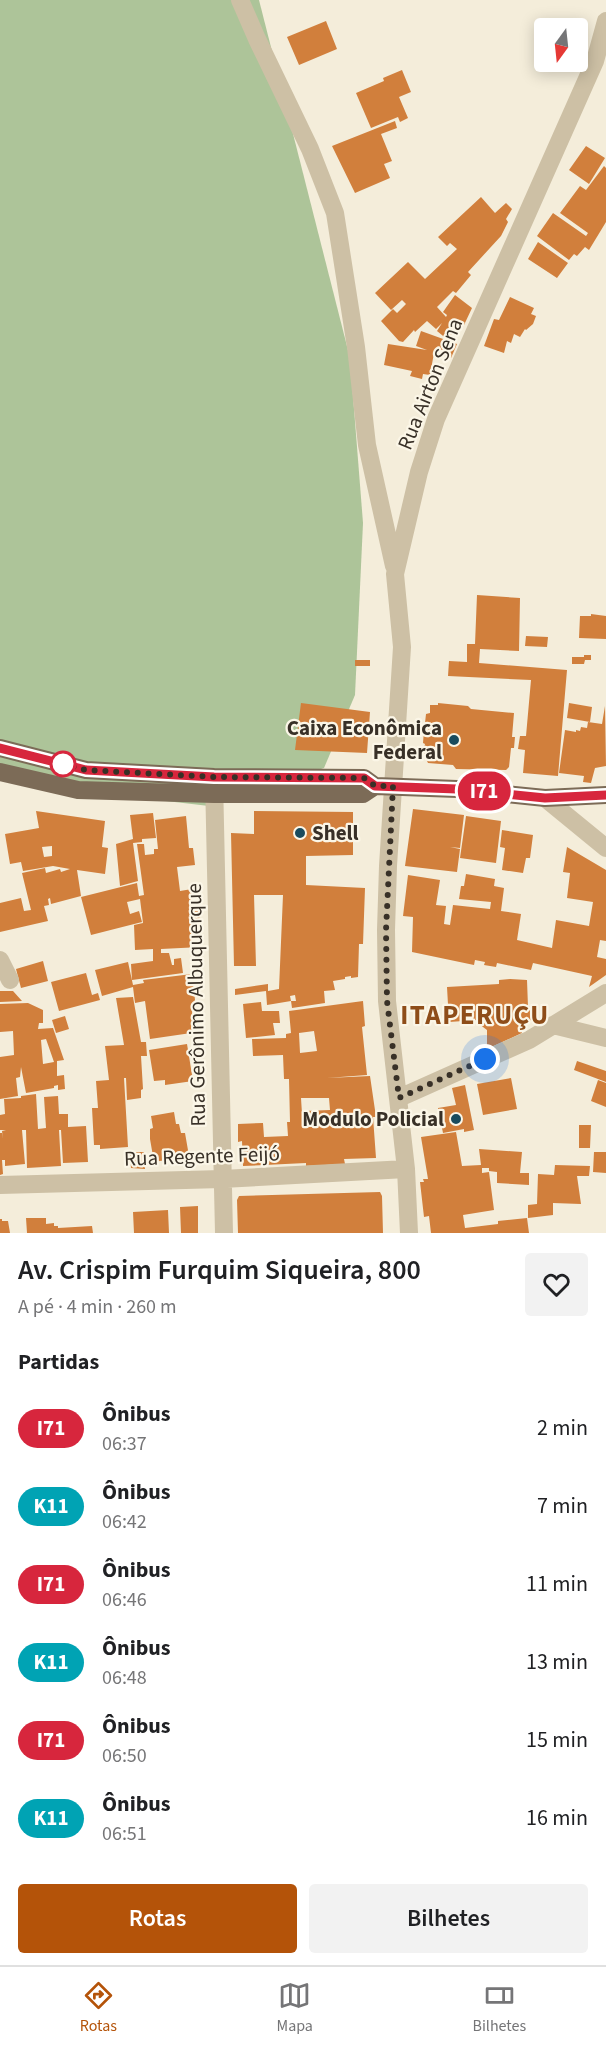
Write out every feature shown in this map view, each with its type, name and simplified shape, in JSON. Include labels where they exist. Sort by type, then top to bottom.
[{"type":"main road","points":[[0,748],[86,770],[214,785]]},
{"type":"main road","points":[[0,772],[78,790],[364,778],[384,786],[457,789],[545,798],[606,795]]},
{"type":"street","points":[[240,0],[310,149],[335,213],[356,347],[366,445],[395,574]]},
{"type":"street","name":"Rua Airton Sena","points":[[409,1233],[406,1169],[387,1001],[384,786],[402,647],[395,574],[419,472],[436,419],[595,61],[606,21]]},
{"type":"street","name":"Rua Gerônimo Albuquerque","points":[[214,785],[224,1233]]},
{"type":"street","points":[[545,798],[606,848]]},
{"type":"street","points":[[0,960],[10,980]]},
{"type":"street","points":[[399,1098],[529,1040],[606,993]]},
{"type":"street","points":[[553,1025],[606,1038]]},
{"type":"street","name":"Rua Regente Feijó","points":[[0,1185],[222,1179],[406,1169]]},
{"type":"green space","points":[[0,0],[259,0],[350,358],[363,523],[355,695],[324,768],[209,806],[71,790],[0,772]]},
{"type":"building","points":[[326,21],[337,49],[299,65],[287,37]]},
{"type":"building","points":[[402,70],[411,92],[399,97],[408,118],[400,122],[398,117],[371,128],[356,93]]},
{"type":"building","points":[[395,121],[397,128],[381,134],[392,161],[384,164],[390,178],[355,193],[332,146]]},
{"type":"building","points":[[586,146],[605,158],[589,184],[569,170]]},
{"type":"building","points":[[604,166],[606,168],[606,222],[589,250],[585,247],[577,256],[574,254],[569,260],[537,236],[553,213],[586,236],[588,233],[560,213],[580,186],[586,190]]},
{"type":"building","points":[[481,197],[495,213],[506,203],[512,209],[501,236],[468,272],[471,275],[456,293],[453,291],[437,307],[446,317],[447,315],[443,312],[455,295],[472,308],[464,325],[460,323],[448,340],[437,331],[442,323],[436,329],[427,321],[403,342],[399,341],[381,321],[393,309],[397,313],[406,304],[402,300],[391,310],[375,293],[408,262],[425,279],[457,249],[450,243],[447,246],[438,237]]},
{"type":"building","points":[[538,242],[568,263],[557,278],[528,259]]},
{"type":"building","points":[[510,297],[534,308],[531,314],[536,316],[533,324],[525,329],[520,337],[514,334],[511,343],[507,341],[504,353],[484,346],[494,319],[499,320]]},
{"type":"building","points":[[421,331],[457,344],[451,358],[434,353],[430,375],[423,374],[422,379],[410,376],[412,371],[384,365],[388,344],[427,350],[416,346]]},
{"type":"building","points":[[477,595],[520,598],[519,651],[480,649],[479,663],[567,670],[558,776],[523,773],[525,750],[518,749],[520,736],[526,736],[531,680],[448,676],[449,661],[467,662],[467,644],[475,644]]},
{"type":"building","points":[[591,614],[606,616],[606,639],[579,638],[580,616],[591,616]]},
{"type":"building","points":[[526,636],[548,637],[547,647],[525,646]]},
{"type":"building","points":[[584,655],[591,655],[591,660],[585,660],[584,664],[572,664],[572,657],[584,657]]},
{"type":"building","points":[[355,660],[370,660],[370,666],[355,666]]},
{"type":"building","points":[[301,703],[370,712],[367,753],[295,750]]},
{"type":"building","points":[[438,703],[514,713],[512,737],[515,737],[514,748],[511,748],[509,767],[506,770],[456,769],[453,765],[428,763],[423,752],[424,730],[428,730],[425,723],[426,714],[430,713],[430,705],[438,705]]},
{"type":"building","points":[[569,703],[592,707],[590,722],[567,718]]},
{"type":"building","points":[[605,706],[606,766],[595,768],[591,783],[583,782],[584,776],[559,773],[565,730],[580,731],[581,727],[587,728],[588,722],[602,724]]},
{"type":"building","points":[[413,809],[464,815],[460,848],[450,847],[460,849],[457,872],[405,866]]},
{"type":"building","points":[[36,811],[105,821],[102,847],[108,848],[105,874],[77,870],[81,896],[51,904],[50,898],[48,899],[49,905],[44,906],[48,921],[0,932],[0,903],[21,898],[24,911],[31,910],[22,873],[45,868],[46,873],[70,869],[53,866],[23,871],[21,862],[10,864],[5,834],[39,828]],"holes":[[[52,846],[52,856],[44,857],[42,847]]]},
{"type":"building","points":[[254,811],[353,812],[353,855],[306,856],[306,885],[365,888],[363,944],[359,944],[358,977],[351,978],[351,976],[333,981],[335,990],[324,991],[325,1003],[292,1008],[291,1001],[267,1005],[266,991],[235,995],[235,989],[268,984],[268,991],[279,989],[283,895],[254,895],[256,966],[234,966],[231,833],[254,834]],"holes":[[[295,995],[296,1001],[291,1001],[290,996]]]},
{"type":"building","points":[[153,813],[156,838],[142,839],[142,842],[133,843],[138,881],[120,886],[116,844],[133,839],[130,815]]},
{"type":"building","points":[[186,816],[189,848],[193,848],[195,865],[177,867],[180,891],[198,888],[201,947],[161,949],[161,953],[169,953],[172,965],[174,965],[174,959],[181,958],[183,973],[132,980],[131,964],[153,961],[153,949],[135,950],[134,925],[143,923],[140,899],[127,902],[130,914],[139,911],[142,922],[91,935],[81,897],[137,883],[139,896],[144,895],[137,844],[144,844],[145,855],[154,854],[154,849],[158,849],[155,820]]},
{"type":"building","points":[[466,816],[501,821],[496,863],[460,858]]},
{"type":"building","points":[[502,830],[533,835],[530,858],[526,858],[523,873],[502,870],[505,848],[500,847]]},
{"type":"building","points":[[567,847],[606,870],[606,941],[600,940],[597,957],[606,959],[606,975],[589,987],[592,976],[533,963],[531,970],[497,963],[496,967],[484,965],[485,962],[475,960],[474,965],[412,952],[413,917],[403,916],[408,875],[440,880],[436,905],[446,906],[444,924],[450,925],[453,905],[490,909],[491,902],[459,899],[466,874],[495,879],[494,886],[504,888],[501,911],[521,914],[517,940],[552,948],[556,920],[589,926],[593,902],[567,898],[570,873],[563,872]]},
{"type":"building","points":[[43,961],[48,981],[21,988],[16,969]]},
{"type":"building","points":[[128,962],[133,985],[144,983],[143,980],[192,974],[195,1000],[192,1013],[197,1022],[198,1032],[150,1039],[145,1001],[135,1003],[133,987],[102,996],[95,970]]},
{"type":"building","points":[[86,973],[92,995],[98,993],[100,1000],[59,1011],[51,982]]},
{"type":"building","points":[[499,980],[527,980],[528,1007],[533,1006],[534,1020],[521,1021],[522,1033],[487,1049],[487,1030],[479,1024],[478,1020],[449,1022],[447,987],[499,984]]},
{"type":"building","points":[[0,991],[13,991],[22,1001],[0,1002]]},
{"type":"building","points":[[133,997],[141,1042],[146,1042],[147,1056],[141,1056],[143,1089],[141,1098],[127,1100],[126,1078],[124,1078],[128,1147],[100,1149],[100,1145],[94,1145],[92,1108],[98,1108],[96,1081],[109,1080],[105,1046],[124,1045],[116,998]]},
{"type":"building","points":[[363,1001],[365,1026],[362,1027],[367,1075],[327,1078],[370,1076],[376,1117],[373,1117],[376,1158],[344,1159],[345,1164],[243,1166],[242,1141],[238,1142],[238,1124],[263,1123],[264,1137],[288,1136],[289,1079],[284,1079],[283,1055],[253,1056],[252,1039],[286,1038],[286,1034],[291,1033],[289,1011]],"holes":[[[314,1031],[317,1051],[300,1053],[299,1033]],[[301,1098],[329,1098],[330,1110],[304,1111],[305,1114],[302,1114]]]},
{"type":"building","points":[[261,1002],[262,1011],[279,1011],[280,1023],[273,1023],[275,1035],[246,1038],[243,1004]]},
{"type":"building","points":[[28,1003],[43,1010],[43,1023],[39,1023],[38,1029],[53,1028],[64,1060],[57,1061],[57,1076],[64,1075],[65,1089],[58,1090],[58,1085],[54,1088],[26,1093],[21,1067],[20,1077],[16,1078],[18,1096],[0,1099],[0,1057],[14,1055],[13,1031],[0,1032],[0,1004]],"holes":[[[46,1039],[54,1062],[43,1064],[41,1040]]]},
{"type":"building","points":[[65,1016],[69,1029],[56,1033],[52,1020]]},
{"type":"building","points":[[187,1044],[193,1081],[165,1085],[165,1080],[154,1081],[149,1050]]},
{"type":"building","points":[[577,1061],[606,1071],[606,1082],[574,1070]]},
{"type":"building","points":[[511,1078],[517,1109],[483,1115],[477,1084]]},
{"type":"building","points":[[598,1080],[606,1083],[606,1107],[591,1101]]},
{"type":"building","name":"Modulo Policial","points":[[465,1085],[474,1130],[464,1132],[464,1129],[443,1133],[438,1108],[456,1105],[452,1088]]},
{"type":"building","points":[[36,1094],[38,1129],[46,1128],[44,1097],[58,1096],[59,1114],[68,1114],[68,1127],[86,1126],[88,1162],[63,1163],[61,1130],[59,1130],[61,1166],[27,1168],[26,1130],[22,1130],[25,1164],[5,1166],[5,1160],[2,1160],[3,1174],[0,1175],[0,1133],[3,1139],[2,1131],[6,1130],[0,1130],[0,1115],[5,1114],[4,1099]]},
{"type":"building","points":[[174,1112],[176,1124],[179,1124],[181,1133],[185,1133],[189,1156],[154,1162],[150,1139],[150,1129],[153,1128],[151,1116]]},
{"type":"building","points":[[579,1125],[591,1125],[590,1148],[579,1148]]},
{"type":"building","points":[[456,1132],[462,1166],[481,1165],[479,1149],[522,1152],[520,1173],[529,1173],[529,1185],[497,1183],[497,1172],[489,1171],[489,1168],[482,1168],[482,1173],[489,1172],[494,1210],[463,1215],[465,1228],[527,1218],[529,1233],[431,1233],[429,1216],[424,1217],[420,1182],[428,1179],[421,1137]]},
{"type":"building","points":[[130,1152],[144,1152],[145,1169],[131,1168]]},
{"type":"building","points":[[594,1152],[606,1152],[606,1173],[593,1172]]},
{"type":"building","points":[[555,1165],[590,1166],[589,1176],[577,1176],[581,1204],[553,1203],[553,1215],[528,1218],[528,1205],[537,1204],[538,1174],[554,1175]]},
{"type":"building","points":[[380,1192],[383,1233],[238,1233],[237,1200],[239,1196]]},
{"type":"building","points":[[198,1206],[198,1233],[181,1233],[180,1207]]},
{"type":"building","points":[[168,1210],[169,1233],[134,1233],[133,1212]]},
{"type":"building","points":[[26,1218],[46,1218],[46,1224],[54,1223],[54,1226],[58,1228],[92,1226],[93,1233],[27,1233]]},
{"type":"building","points":[[0,1219],[8,1221],[10,1233],[0,1233]]},
{"type":"bus line","name":"I71","points":[[0,748],[86,770],[138,771],[214,777],[364,778],[375,786],[457,789],[545,798],[606,795]]},
{"type":"place","name":"Caixa Econômica Federal","points":[[454,740]]},
{"type":"place","name":"Shell","points":[[300,833]]},
{"type":"place","name":"Modulo Policial","points":[[456,1119]]},
{"type":"district","name":"ITAPERUÇU","points":[[475,1015]]},
{"type":"route","points":[[63,764],[86,770],[138,771],[214,777],[364,778],[375,786],[393,786],[386,930],[387,1001],[399,1098],[485,1059]]}]
